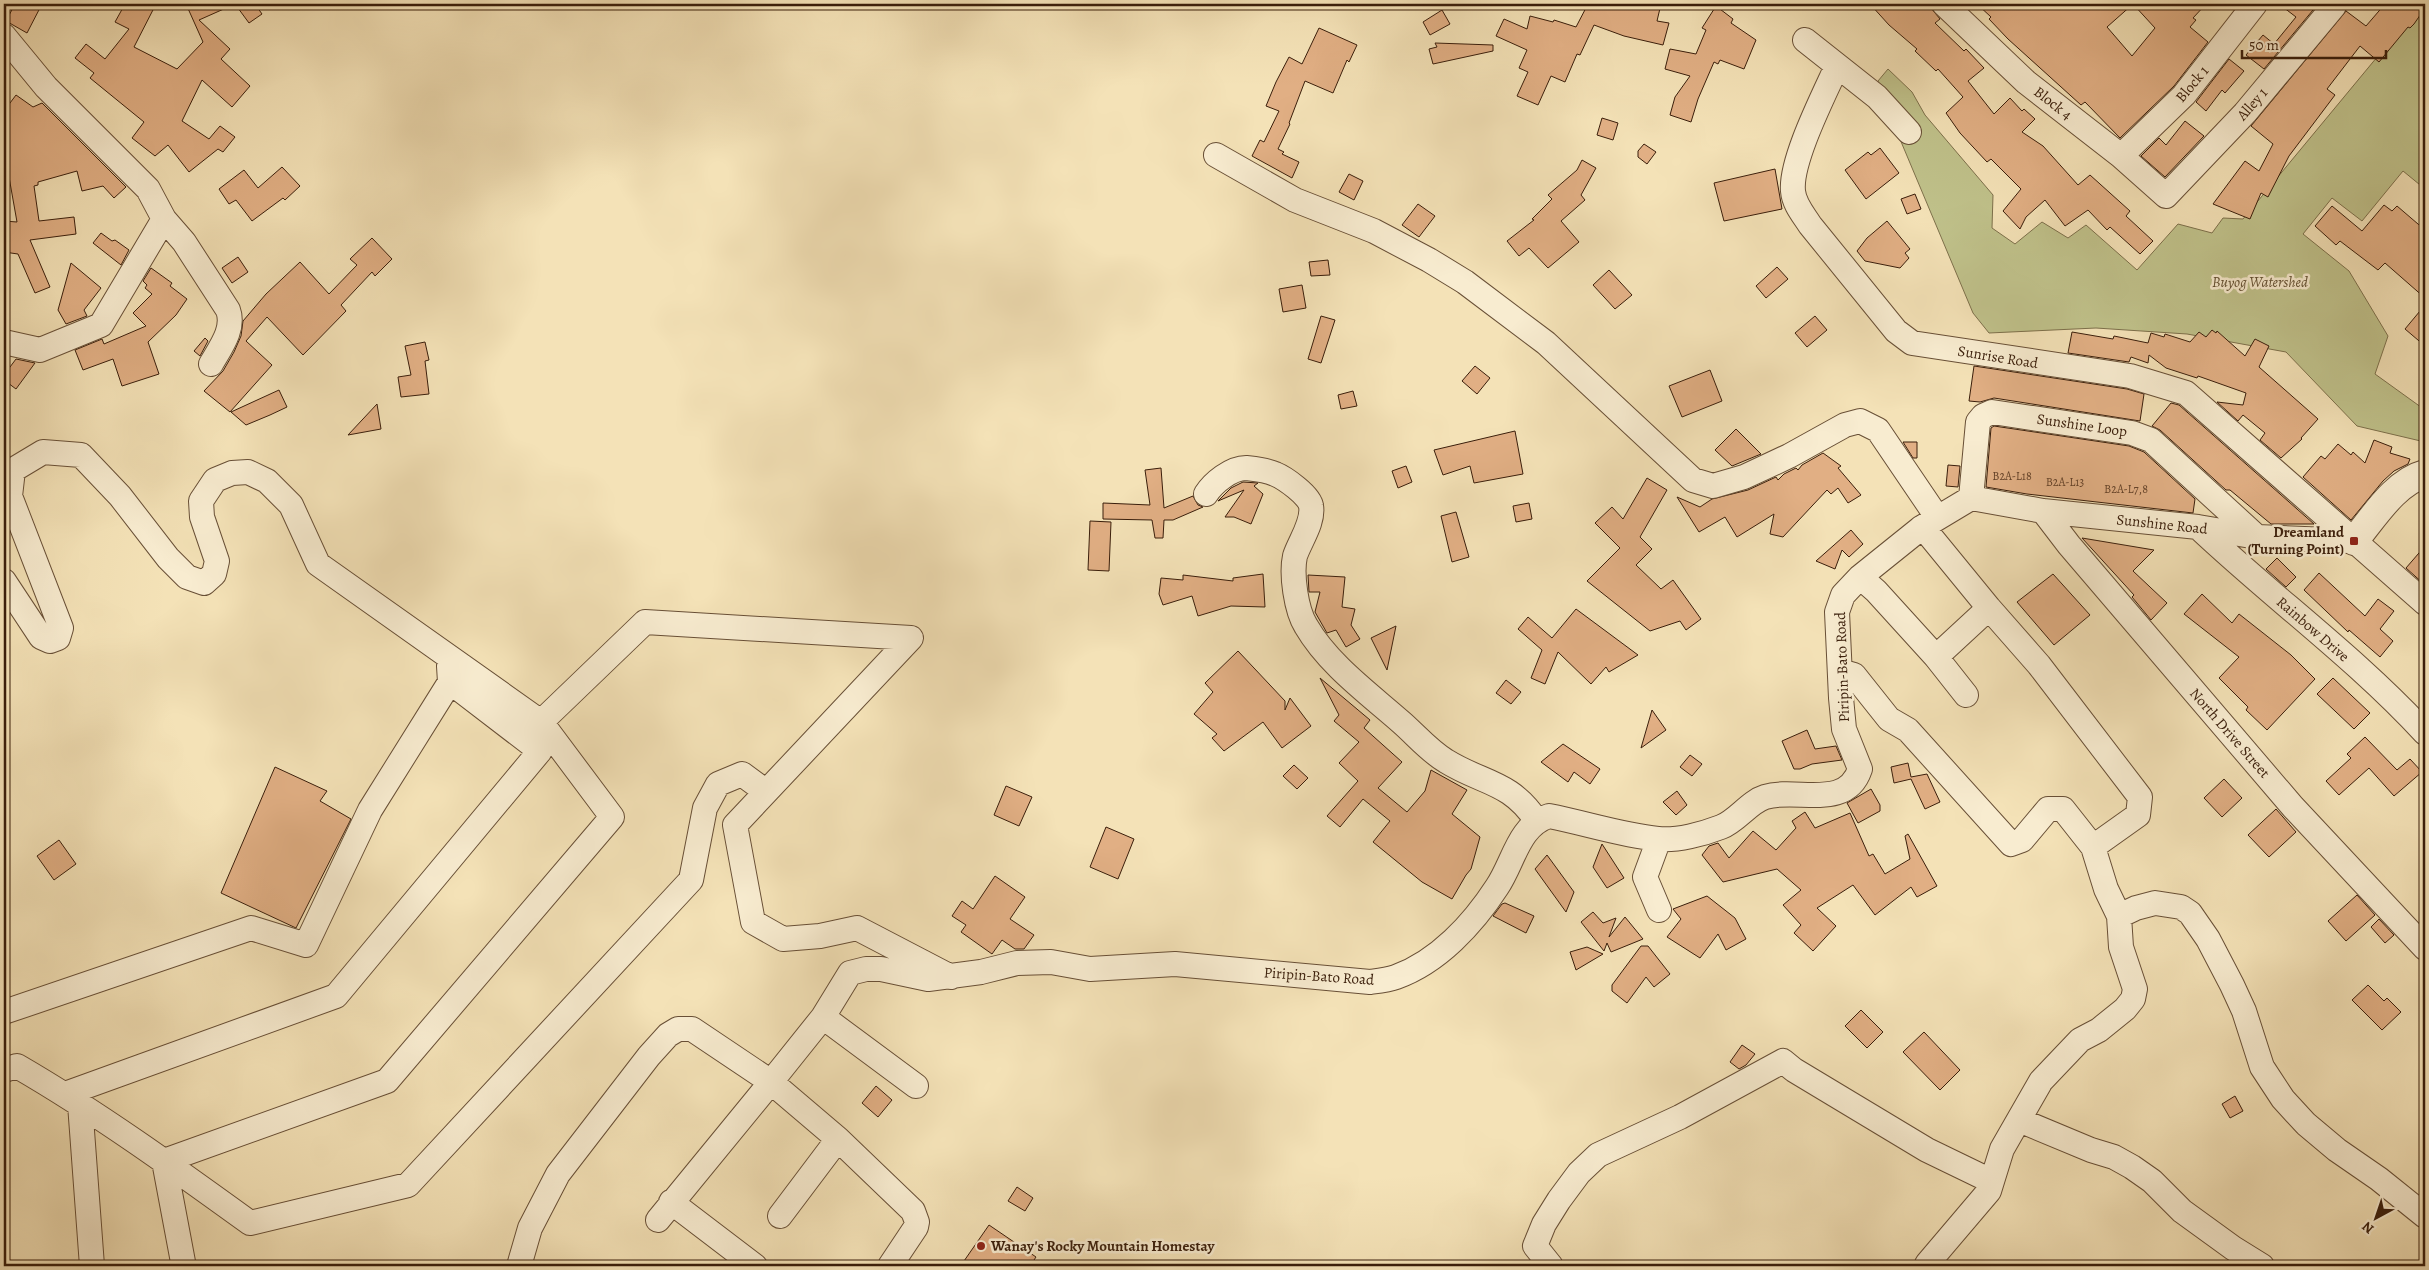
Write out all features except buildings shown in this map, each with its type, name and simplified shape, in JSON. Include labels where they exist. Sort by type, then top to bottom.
[{"type":"street","name":"Block 4","points":[[1944,4],[2026,82],[2121,156],[2166,196]]},
{"type":"street","name":"Block 1","points":[[2121,156],[2184,96],[2255,4]]},
{"type":"street","name":"Alley 1","points":[[2166,196],[2245,113],[2334,6]]},
{"type":"street","points":[[4,36],[46,87],[148,189],[164,219],[184,242],[230,315],[226,339],[211,364]]},
{"type":"street","points":[[1805,40],[1877,97],[1909,132]]},
{"type":"street","name":"Sunrise Road","points":[[1838,66],[1807,135],[1793,177],[1793,192],[1797,206],[1810,225],[1896,331],[1912,343],[2130,376],[2186,393],[2425,604]]},
{"type":"street","points":[[1216,155],[1296,200],[1374,231],[1429,260],[1465,282],[1546,343],[1693,480],[1712,486],[1744,477],[1789,456],[1845,425],[1860,421],[1872,425],[1878,430],[1929,522],[1926,530],[1989,608],[2039,665],[2140,796],[2138,815],[2093,847]]},
{"type":"street","points":[[4,342],[40,350],[101,325],[164,219]]},
{"type":"street","name":"Sunshine Loop","points":[[1971,498],[1978,422],[1983,416],[1992,412],[2132,432],[2151,440],[2257,537]]},
{"type":"street","points":[[4,581],[42,637],[50,641],[58,638],[61,628],[10,496],[13,470],[43,452],[81,455],[120,496],[168,558],[187,577],[204,583],[214,574],[217,561],[202,517],[201,501],[215,480],[232,473],[248,472],[267,481],[291,505],[318,564],[541,722],[612,817],[387,1080],[164,1161]]},
{"type":"street","points":[[1206,494],[1212,484],[1243,468],[1275,474],[1302,492],[1311,504],[1312,513],[1295,557],[1295,582],[1298,606],[1305,625],[1325,652],[1346,674],[1436,754],[1456,767],[1490,781],[1514,795],[1524,803],[1536,820]]},
{"type":"street","points":[[2354,541],[2400,487],[2414,477],[2425,474]]},
{"type":"street","name":"Sunshine Road","points":[[1971,498],[2043,511],[2198,527],[2257,537],[2354,541]]},
{"type":"street","name":"Piripin-Bato Road","points":[[823,1017],[850,973],[866,969],[881,969],[928,980],[981,972],[1017,963],[1051,962],[1090,970],[1175,964],[1370,982],[1395,977],[1437,955],[1472,920],[1498,886],[1528,828],[1536,820],[1549,816],[1658,839],[1681,838],[1723,827],[1764,797],[1785,794],[1833,794],[1851,785],[1857,778],[1860,769],[1844,729],[1837,612],[1843,594],[1860,577],[1929,522],[1971,498]]},
{"type":"street","name":"North Drive Street","points":[[2043,511],[2069,545],[2293,807],[2425,948]]},
{"type":"street","name":"Rainbow Drive","points":[[2198,527],[2241,567],[2391,697],[2425,733]]},
{"type":"street","points":[[1860,577],[1876,591],[1936,657],[1966,695]]},
{"type":"street","points":[[1936,657],[1989,608]]},
{"type":"street","points":[[541,722],[645,622],[912,638],[765,791],[735,825],[753,922],[783,939],[820,936],[857,928],[951,977]]},
{"type":"street","points":[[4,1012],[250,928],[306,945],[370,810],[450,682],[447,654]]},
{"type":"street","points":[[1840,671],[1854,675],[1889,719],[1908,730],[2011,844],[2022,840],[2048,809],[2054,807],[2063,809],[2093,847],[2106,889],[2118,916],[2121,947],[2135,989],[2133,999],[2125,1009],[2099,1030],[2080,1040],[2041,1081],[2002,1149],[1989,1191],[1927,1264]]},
{"type":"street","points":[[72,1099],[336,996],[540,751],[450,682]]},
{"type":"street","points":[[4,1070],[17,1066],[72,1099],[164,1161],[250,1223],[408,1185],[691,880],[705,808],[718,784],[742,774],[765,791]]},
{"type":"street","points":[[1658,839],[1645,877],[1659,910]]},
{"type":"street","points":[[2118,916],[2136,908],[2155,903],[2181,907],[2190,913],[2208,939],[2232,985],[2244,1011],[2262,1067],[2283,1099],[2306,1124],[2337,1150],[2368,1170],[2425,1216]]},
{"type":"street","points":[[756,1266],[664,1211],[823,1017],[916,1086]]},
{"type":"street","points":[[519,1266],[530,1228],[558,1174],[649,1056],[668,1035],[678,1029],[692,1029],[771,1082],[838,1139],[914,1211],[917,1222],[916,1228],[890,1266]]},
{"type":"street","points":[[1551,1266],[1535,1246],[1544,1224],[1579,1174],[1598,1155],[1680,1117],[1718,1094],[1783,1061],[1794,1070],[1927,1150],[1991,1181]]},
{"type":"street","points":[[72,1099],[92,1266]]},
{"type":"street","points":[[2019,1120],[2091,1150],[2114,1157],[2132,1166],[2152,1181],[2182,1211],[2233,1248],[2262,1266]]},
{"type":"street","points":[[780,1216],[838,1139]]},
{"type":"street","points":[[164,1161],[183,1262]]},
{"type":"green space","name":"Buyog Watershed","points":[[2421,4],[2425,4],[2425,189],[2403,171],[2362,221],[2332,198],[2303,234],[2349,271],[2388,336],[2375,374],[2425,410],[2425,442],[2357,426],[2286,352],[2187,334],[2096,328],[1989,333],[1973,313],[1881,94],[1878,81],[1888,69],[1912,92],[1925,115],[1993,195],[1992,228],[2015,244],[2042,222],[2068,238],[2086,225],[2137,270],[2178,224],[2212,233],[2223,218],[2243,219]]},
{"type":"place","name":"Dreamland (Turning Point)","points":[[2354,541]]},
{"type":"place","name":"Wanay's Rocky Mountain Homestay","points":[[981,1246]]}]
